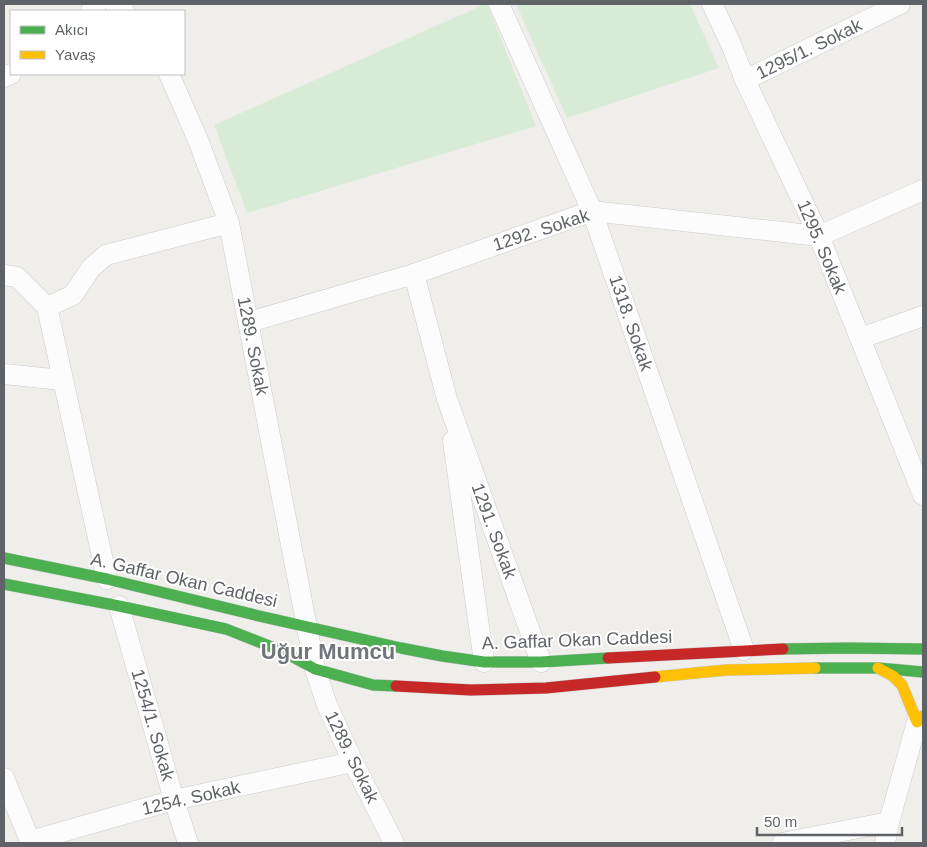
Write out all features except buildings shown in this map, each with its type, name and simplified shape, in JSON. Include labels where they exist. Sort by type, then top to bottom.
[{"type":"street","name":"1318. Sokak","points":[[499,4],[592,211],[744,650]]},
{"type":"street","name":"1295. Sokak","points":[[712,4],[745,80],[819,236],[861,338],[918,465],[923,494]]},
{"type":"street","name":"1295/1. Sokak","points":[[745,80],[900,4]]},
{"type":"street","name":"1289. Sokak","points":[[169,75],[198,140],[229,223],[316,669],[327,704],[353,762],[394,843]]},
{"type":"street","points":[[819,236],[923,190]]},
{"type":"street","name":"1292. Sokak","points":[[249,322],[414,274],[592,211],[819,236]]},
{"type":"street","points":[[47,307],[73,295],[91,268],[106,254],[229,223]]},
{"type":"street","name":"1291. Sokak","points":[[414,274],[447,399],[541,662]]},
{"type":"street","points":[[4,275],[17,277],[47,307],[107,579]]},
{"type":"street","points":[[861,338],[923,316]]},
{"type":"street","points":[[4,374],[62,380]]},
{"type":"street","name":"1291. Sokak","points":[[447,399],[484,662]]},
{"type":"street","name":"A. Gaffar Okan Caddesi","points":[[4,558],[107,579],[307,627],[442,656],[484,662],[541,662],[744,650],[923,649]]},
{"type":"street","points":[[4,584],[226,629],[282,651],[316,669],[373,685],[472,690],[546,688],[726,670],[848,667],[923,672]]},
{"type":"street","name":"1254/1. Sokak","points":[[119,606],[188,843]]},
{"type":"street","points":[[878,668],[893,676],[902,685],[920,719],[889,822],[885,843]]},
{"type":"street","name":"1254. Sokak","points":[[31,842],[174,800],[353,762]]},
{"type":"street","points":[[4,778],[31,842]]},
{"type":"street","points":[[782,843],[889,822]]},
{"type":"green space","points":[[487,4],[536,126],[247,213],[214,125]]},
{"type":"green space","points":[[516,4],[690,4],[719,68],[567,118]]},
{"type":"traffic: fast","points":[[4,558],[107,579],[255,615],[442,656],[484,662],[541,662],[608,658]]},
{"type":"traffic: fast","points":[[4,584],[226,629],[282,651],[315,669],[373,685],[396,686]]},
{"type":"traffic: fast","points":[[783,649],[923,649]]},
{"type":"traffic: fast","points":[[815,668],[878,668],[923,672]]},
{"type":"traffic: slow","points":[[655,677],[726,670],[815,668]]},
{"type":"traffic: slow","points":[[878,668],[893,676],[902,685],[917,722],[923,716]]},
{"type":"traffic: jam","points":[[608,658],[783,649]]},
{"type":"traffic: jam","points":[[396,686],[471,690],[546,688],[655,677]]},
{"type":"district","name":"Uğur Mumcu","points":[[328,651]]}]
